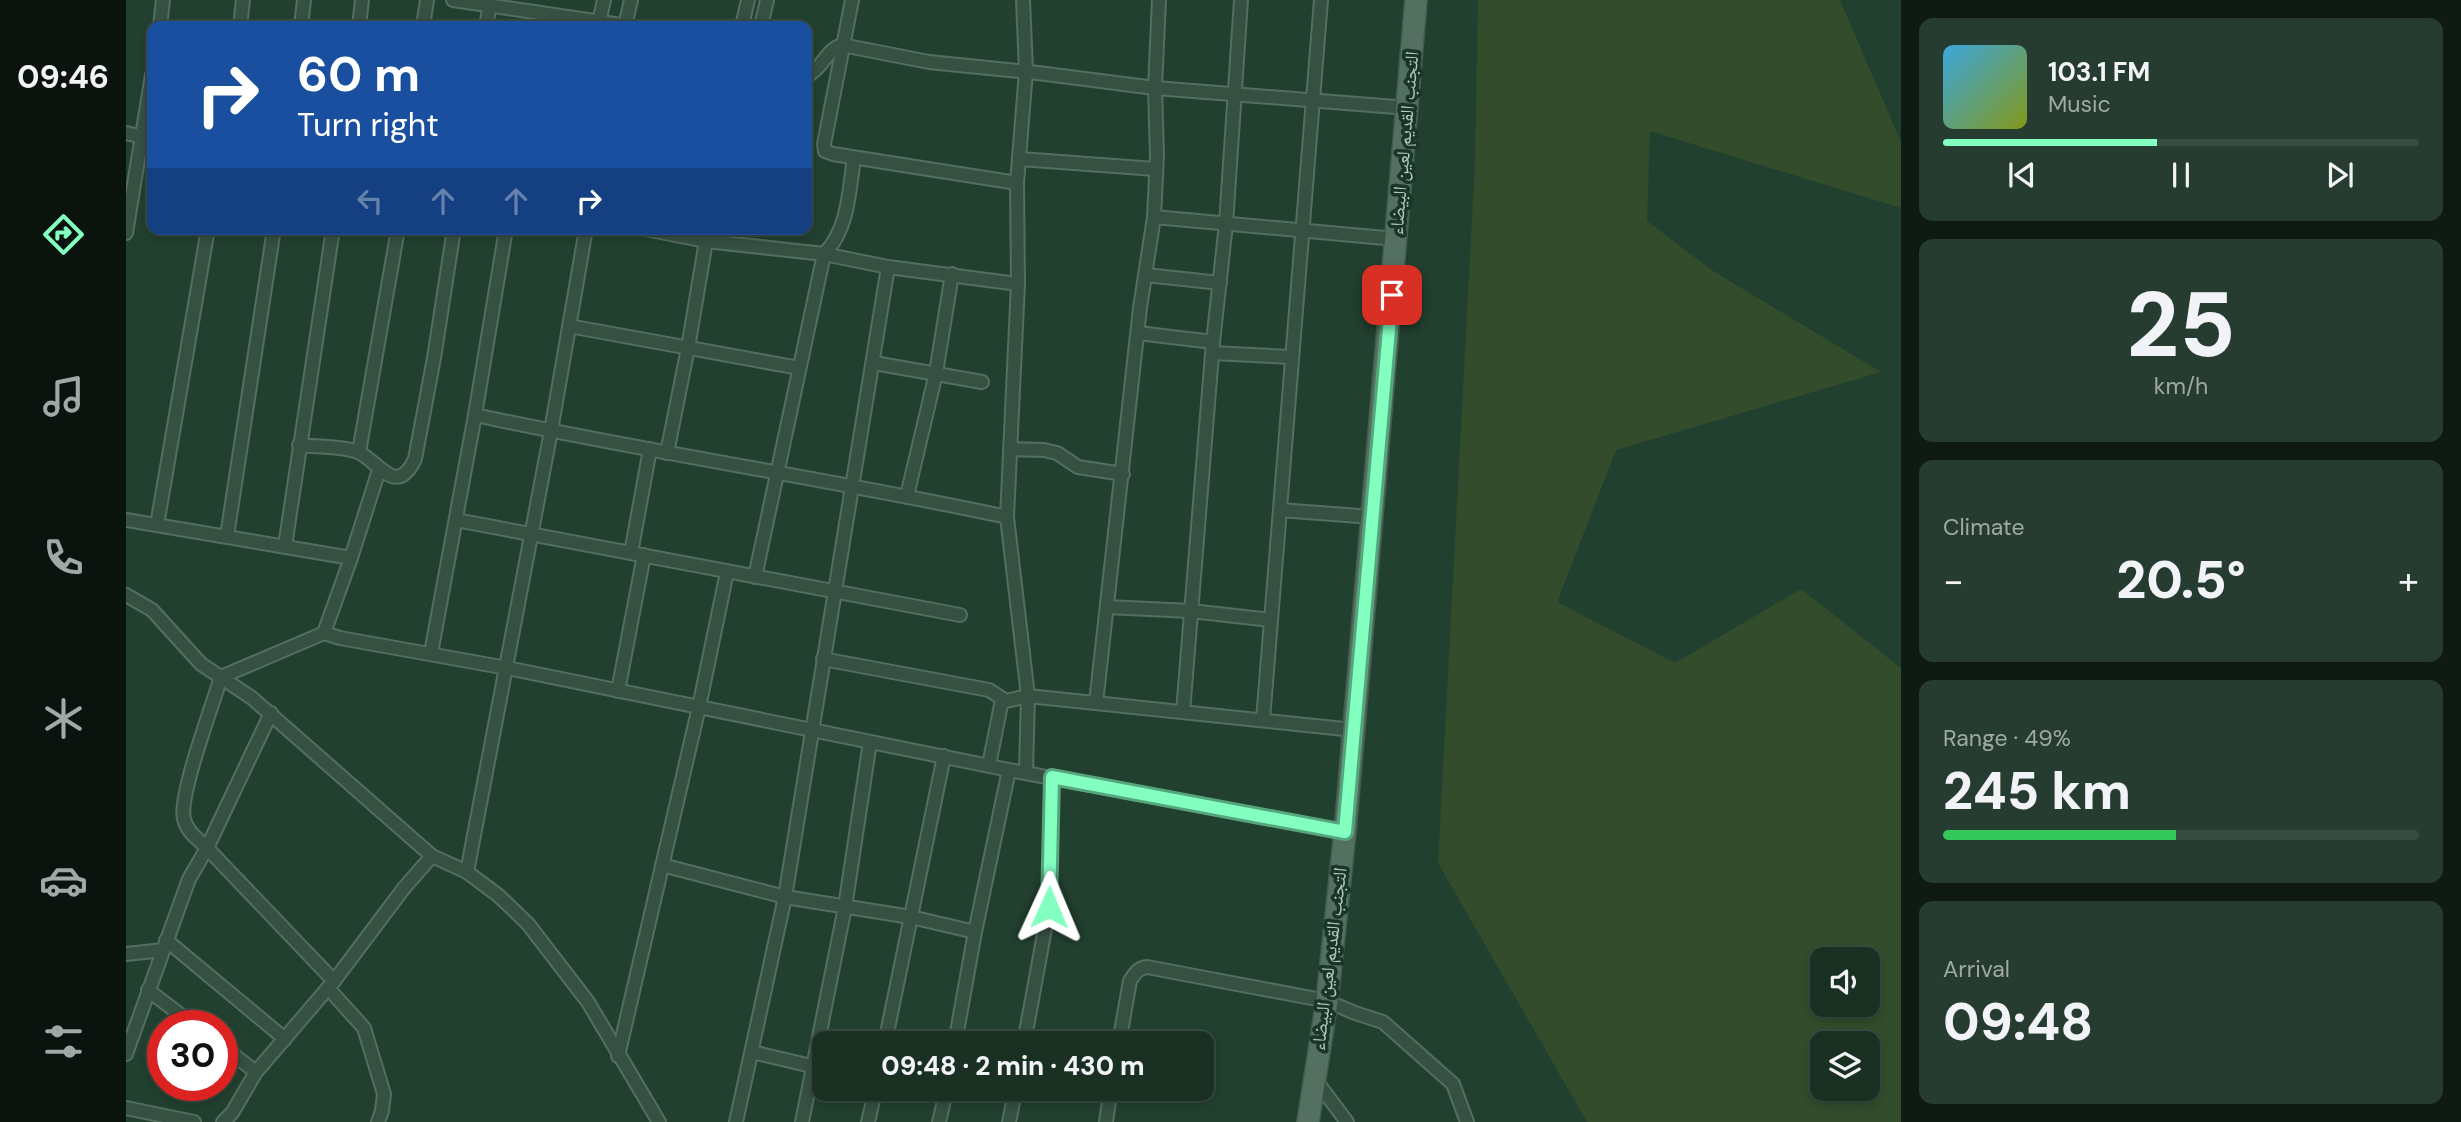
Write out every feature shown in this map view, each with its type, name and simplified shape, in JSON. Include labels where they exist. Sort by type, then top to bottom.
[{"type":"main road","name":"التجنب القديم لعين البيضاء","points":[[1308,1122],[1326,1001],[1345,832],[1416,0]]},
{"type":"street","points":[[161,21],[163,0]]},
{"type":"street","points":[[241,21],[243,0]]},
{"type":"street","points":[[302,21],[304,0]]},
{"type":"street","points":[[360,21],[362,0]]},
{"type":"street","points":[[424,21],[426,0]]},
{"type":"street","points":[[458,0],[592,21]]},
{"type":"street","points":[[599,21],[604,0]]},
{"type":"street","points":[[627,21],[631,0]]},
{"type":"street","points":[[743,21],[748,0]]},
{"type":"street","points":[[762,21],[767,0]]},
{"type":"street","points":[[852,0],[824,149],[828,153],[854,158],[1017,183]]},
{"type":"street","points":[[1023,0],[1026,71],[1017,183],[1018,284],[1007,517],[1028,696],[1026,771]]},
{"type":"street","points":[[1096,704],[1138,333],[1154,217],[1154,88],[1160,0]]},
{"type":"street","points":[[1183,712],[1213,347],[1226,224],[1241,0]]},
{"type":"street","points":[[1264,720],[1321,0]]},
{"type":"street","points":[[487,21],[490,4]]},
{"type":"street","points":[[539,21],[540,13]]},
{"type":"street","points":[[812,73],[818,69],[833,48],[842,46],[929,62],[1026,71],[1154,88],[1408,108]]},
{"type":"street","points":[[126,133],[147,137],[126,233]]},
{"type":"street","points":[[755,577],[824,254],[835,242],[844,219],[854,158]]},
{"type":"street","points":[[1020,159],[1155,169]]},
{"type":"street","points":[[1154,217],[1396,239]]},
{"type":"street","points":[[157,525],[207,235]]},
{"type":"street","points":[[228,536],[273,235]]},
{"type":"street","points":[[285,547],[332,235]]},
{"type":"street","points":[[359,452],[397,235]]},
{"type":"street","points":[[299,445],[359,452],[379,470],[399,476],[405,475],[415,459],[453,235]]},
{"type":"street","points":[[431,653],[505,235]]},
{"type":"street","points":[[467,872],[551,431],[585,235]]},
{"type":"street","points":[[667,453],[707,235],[888,267],[1018,284]]},
{"type":"street","points":[[736,1122],[785,897],[888,267]]},
{"type":"street","points":[[908,496],[936,373],[952,274]]},
{"type":"street","points":[[1146,275],[1220,283]]},
{"type":"street","points":[[569,326],[800,368]]},
{"type":"street","points":[[1138,333],[1213,347],[1291,357]]},
{"type":"street","points":[[874,363],[982,382]]},
{"type":"street","points":[[475,415],[1007,517]]},
{"type":"street","points":[[631,553],[650,449]]},
{"type":"street","points":[[1011,449],[1044,450],[1057,453],[1078,467],[1123,474]]},
{"type":"street","points":[[324,633],[379,470]]},
{"type":"street","points":[[1280,510],[1372,517]]},
{"type":"street","points":[[126,520],[351,558]]},
{"type":"street","points":[[456,520],[960,615]]},
{"type":"street","points":[[618,691],[644,555]]},
{"type":"street","points":[[618,1056],[699,707],[727,572]]},
{"type":"street","points":[[126,596],[152,610],[201,664],[271,713],[432,856],[467,872],[499,896],[527,924],[588,1002],[659,1122]]},
{"type":"street","points":[[1107,607],[1191,611],[1271,620]]},
{"type":"street","points":[[221,677],[324,633],[870,742],[1345,832]]},
{"type":"street","points":[[823,659],[989,690],[1002,700],[1011,701],[1028,696],[1354,730]]},
{"type":"street","points":[[221,677],[183,804],[183,817],[187,827],[331,985],[364,1028],[384,1094],[378,1122]]},
{"type":"street","points":[[989,765],[1002,700]]},
{"type":"street","points":[[126,1054],[189,879],[207,848],[271,713]]},
{"type":"street","points":[[825,1031],[870,742]]},
{"type":"street","points":[[887,1031],[944,756]]},
{"type":"street","points":[[958,1031],[975,932],[1009,769]]},
{"type":"street","points":[[1026,1031],[1049,907],[1052,777]]},
{"type":"street","points":[[223,1122],[232,1113],[256,1072],[331,985],[404,888],[432,856]]},
{"type":"street","points":[[662,865],[785,897],[911,918],[975,932]]},
{"type":"street","points":[[126,954],[165,945]]},
{"type":"street","points":[[165,945],[285,1039]]},
{"type":"street","points":[[1121,1031],[1130,981],[1141,968],[1147,967],[1326,1001],[1383,1022],[1420,1053],[1453,1084],[1467,1122]]},
{"type":"street","points":[[148,990],[174,1010]]},
{"type":"street","points":[[752,1052],[812,1066]]},
{"type":"street","points":[[238,1058],[256,1072]]},
{"type":"street","points":[[1314,1077],[1347,1122]]},
{"type":"street","points":[[802,1122],[812,1090]]},
{"type":"street","points":[[868,1122],[873,1101]]},
{"type":"street","points":[[939,1122],[944,1101]]},
{"type":"street","points":[[1009,1122],[1013,1101]]},
{"type":"street","points":[[1106,1122],[1109,1101]]},
{"type":"street","points":[[126,1108],[194,1122]]},
{"type":"green space","points":[[1478,0],[1840,0],[1901,142],[1901,208],[1650,131],[1647,221],[1713,271],[1881,372],[1616,450],[1557,602],[1675,663],[1801,589],[1901,668],[1901,1122],[1587,1122],[1438,863],[1475,161]]},
{"type":"route","points":[[1049,907],[1052,777],[1345,832],[1392,295]]}]
